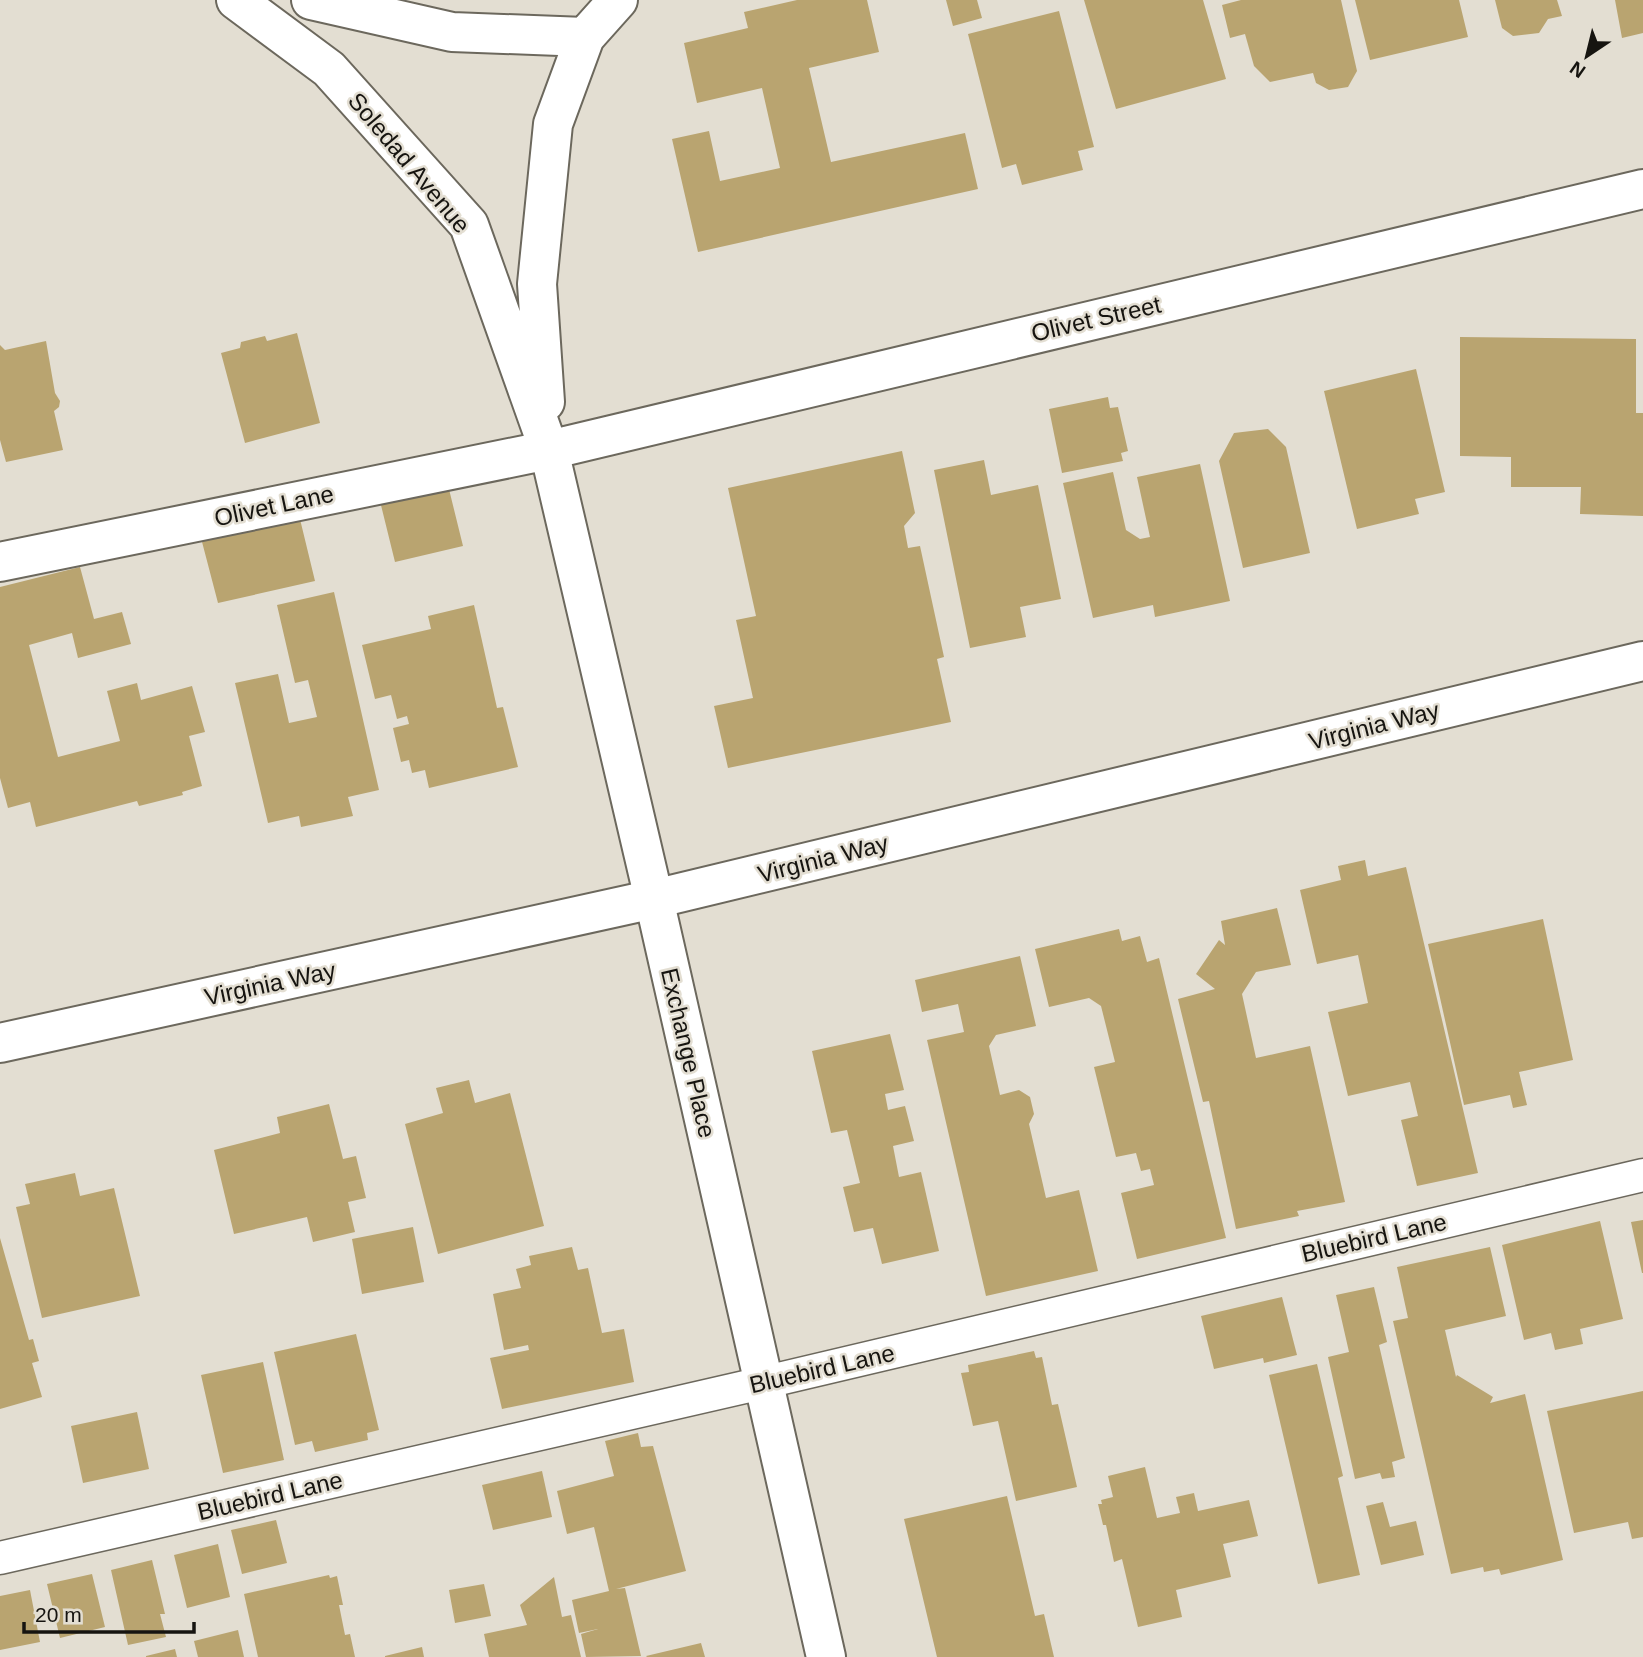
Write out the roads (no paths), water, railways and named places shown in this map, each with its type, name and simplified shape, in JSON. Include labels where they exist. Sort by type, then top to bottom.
[{"type":"street","name":"Soledad Avenue","points":[[236,0],[329,69],[469,225],[548,450]]},
{"type":"street","points":[[311,0],[452,32],[585,37]]},
{"type":"street","points":[[548,450],[537,284],[553,124],[585,37],[618,0]]},
{"type":"street","name":"Olivet Street","points":[[548,450],[1643,188]]},
{"type":"street","name":"Olivet Lane","points":[[0,562],[548,450]]},
{"type":"street","name":"Exchange Place","points":[[548,450],[654,899],[826,1657]]},
{"type":"street","name":"Virginia Way","points":[[0,1043],[654,899],[1643,661]]},
{"type":"lane","name":"Bluebird Lane","points":[[0,1558],[762,1383],[1643,1175]]}]
